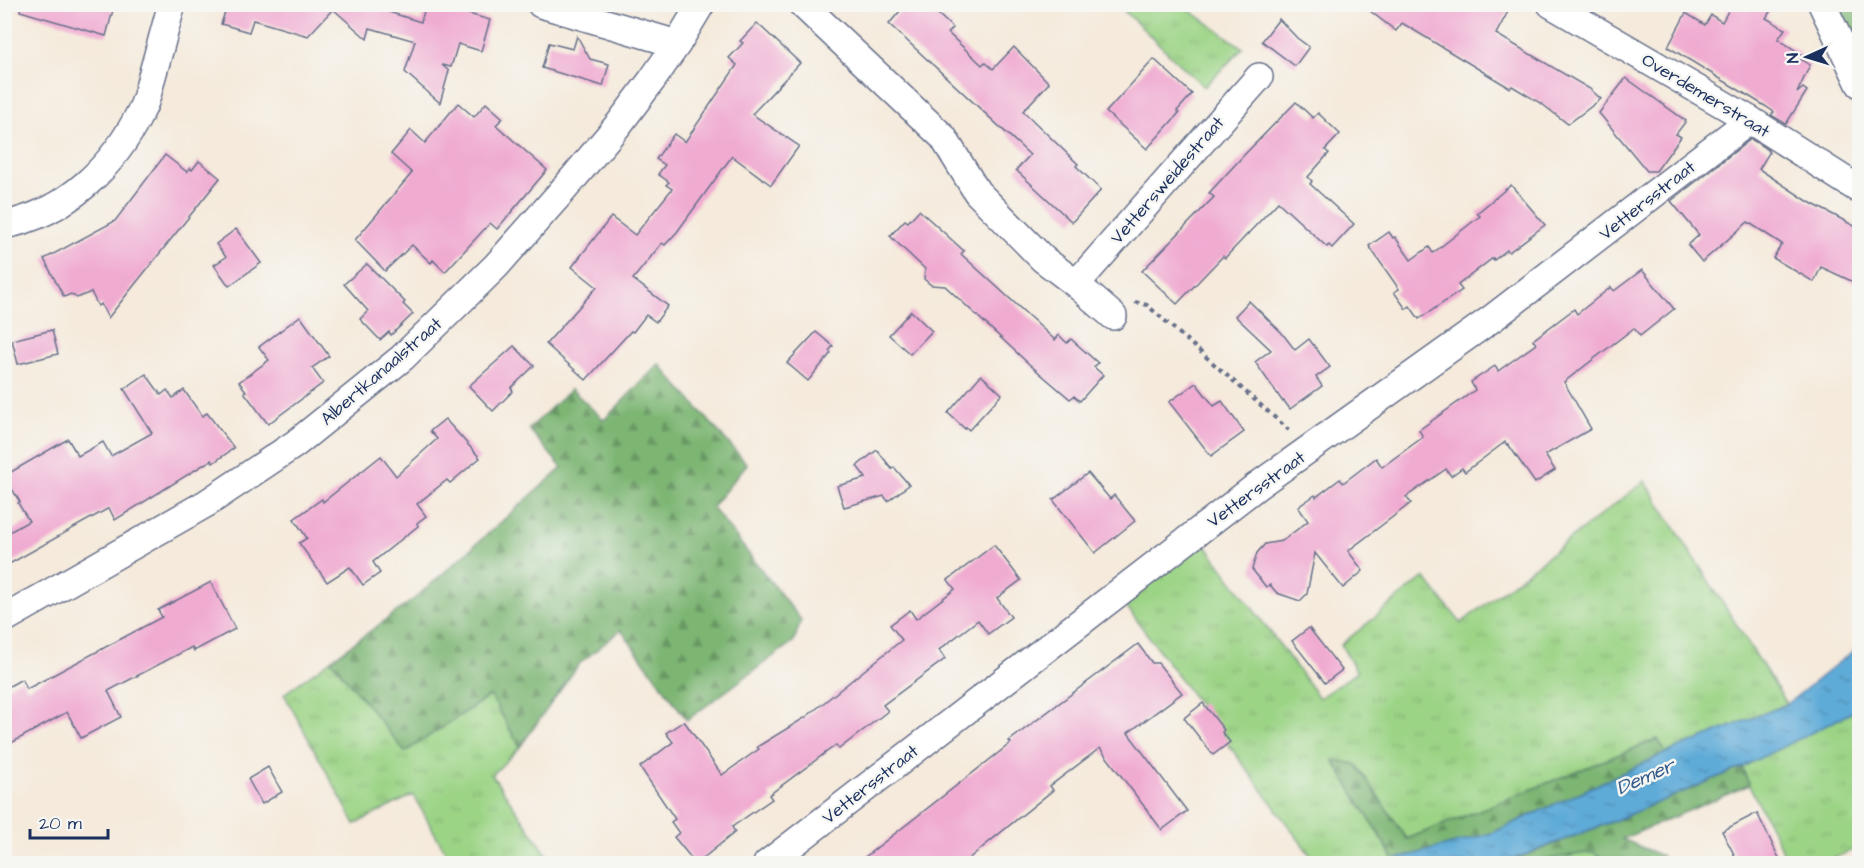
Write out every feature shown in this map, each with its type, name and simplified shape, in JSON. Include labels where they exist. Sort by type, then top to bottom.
[{"type":"street","points":[[8,218],[55,207],[90,182],[114,156],[142,109],[172,4]]},
{"type":"street","points":[[541,4],[677,44]]},
{"type":"street","name":"Albertkanaalstraat","points":[[4,619],[207,502],[295,444],[402,358],[496,266],[565,188],[619,124],[677,44],[701,4]]},
{"type":"street","points":[[802,4],[943,137],[976,192],[1043,259],[1113,316]]},
{"type":"street","name":"Overdemerstraat","points":[[1551,4],[1750,120],[1860,190]]},
{"type":"street","points":[[1822,4],[1860,84]]},
{"type":"street","name":"Vettersweidestraat","points":[[1076,284],[1259,77]]},
{"type":"street","name":"Vettersstraat","points":[[766,864],[1220,515],[1494,317],[1750,120]]},
{"type":"path","points":[[1113,316],[1128,303],[1138,302],[1147,305],[1310,449]]},
{"type":"green space","points":[[1118,5],[1182,5],[1243,48],[1204,87]]},
{"type":"green space","points":[[1829,5],[1859,5],[1859,66]]},
{"type":"green space","points":[[659,364],[747,464],[712,507],[801,620],[794,641],[687,720],[621,630],[579,664],[520,747],[490,695],[405,752],[331,660],[414,599],[562,468],[529,429],[571,389],[604,420]]},
{"type":"green space","points":[[1645,481],[1787,704],[1666,753],[1658,739],[1407,839],[1356,764],[1334,761],[1395,861],[1382,864],[1316,863],[1121,599],[1202,540],[1319,698],[1357,672],[1341,645],[1424,577],[1461,623]]},
{"type":"green space","points":[[331,660],[405,752],[491,695],[520,747],[492,775],[553,863],[452,863],[413,795],[355,824],[284,694]]},
{"type":"green space","points":[[1859,709],[1859,848],[1820,863],[1789,863],[1742,767]]},
{"type":"green space","points":[[1658,739],[1666,753],[1492,833],[1395,861],[1333,760],[1356,764],[1407,839]]},
{"type":"green space","points":[[1742,767],[1749,785],[1622,839],[1662,856],[1663,863],[1609,863],[1593,852],[1539,863],[1503,864],[1616,820]]},
{"type":"green space","points":[[1594,852],[1609,863],[1540,864],[1555,858]]},
{"type":"water","name":"Demer","points":[[1859,646],[1859,709],[1742,767],[1616,820],[1503,863],[1382,863],[1492,833],[1666,753],[1787,704]]},
{"type":"building","points":[[21,4],[93,4],[113,10],[106,36],[20,11]]},
{"type":"building","points":[[219,4],[381,4],[379,9],[421,22],[426,4],[448,4],[447,8],[490,20],[481,51],[458,44],[451,67],[442,65],[449,71],[440,103],[405,72],[415,41],[370,28],[367,39],[333,9],[308,36],[253,20],[249,32],[221,24],[225,12],[218,10]]},
{"type":"building","points":[[906,4],[927,4],[953,28],[948,33],[982,65],[985,62],[993,69],[1014,47],[1049,83],[1023,111],[1078,164],[1076,166],[1101,190],[1072,222],[1016,170],[1030,155],[889,24]]},
{"type":"building","points":[[1361,4],[1512,4],[1496,34],[1590,89],[1601,99],[1568,124],[1542,104],[1512,86],[1510,88],[1402,23],[1396,31]]},
{"type":"building","points":[[1732,4],[1775,4],[1766,18],[1785,29],[1778,39],[1801,54],[1799,58],[1810,65],[1797,93],[1803,88],[1807,91],[1786,124],[1771,115],[1774,112],[1765,106],[1668,47],[1686,13],[1705,25],[1711,15],[1722,22]]},
{"type":"building","points":[[1279,19],[1309,47],[1295,66],[1262,41]]},
{"type":"building","points":[[757,23],[800,63],[752,114],[799,146],[771,185],[732,156],[677,232],[665,245],[662,243],[633,279],[668,306],[656,322],[646,315],[633,332],[631,331],[586,380],[546,344],[597,287],[572,267],[611,217],[635,235],[672,189],[666,185],[669,182],[658,174],[665,165],[656,159],[674,134],[685,142],[737,65],[729,58],[743,43],[740,41]]},
{"type":"building","points":[[577,36],[590,59],[609,64],[603,86],[542,68],[549,43],[573,49]]},
{"type":"building","points":[[1154,59],[1192,94],[1177,111],[1179,113],[1147,149],[1106,112]]},
{"type":"building","points":[[1626,78],[1686,121],[1676,134],[1681,137],[1656,171],[1647,171],[1599,113]]},
{"type":"building","points":[[1296,102],[1313,118],[1318,113],[1340,134],[1325,150],[1329,153],[1308,177],[1312,181],[1310,184],[1354,224],[1332,248],[1329,245],[1327,247],[1278,202],[1177,304],[1142,271],[1214,197],[1209,193]]},
{"type":"building","points":[[458,103],[474,117],[486,103],[503,118],[496,125],[547,170],[497,229],[490,223],[445,272],[433,260],[431,263],[412,245],[385,271],[355,240],[412,173],[391,154],[411,130],[425,143]]},
{"type":"building","points":[[1751,139],[1769,153],[1759,169],[1809,202],[1860,229],[1860,285],[1821,267],[1814,282],[1773,258],[1782,244],[1748,222],[1702,262],[1688,245],[1699,235],[1671,201]]},
{"type":"building","points":[[165,155],[187,172],[190,168],[192,170],[199,161],[220,178],[108,318],[101,304],[98,306],[91,292],[77,298],[71,294],[64,297],[44,259],[115,221]]},
{"type":"building","points":[[1511,185],[1545,225],[1509,252],[1507,250],[1494,260],[1493,258],[1458,285],[1462,290],[1419,319],[1410,306],[1406,309],[1394,292],[1399,289],[1369,246],[1389,232],[1411,260],[1429,247],[1433,253],[1480,216],[1477,213]]},
{"type":"building","points":[[919,210],[964,251],[961,254],[1055,340],[1059,335],[1067,343],[1071,339],[1098,363],[1094,367],[1103,375],[1080,401],[1074,396],[1070,399],[945,286],[931,285],[924,279],[925,269],[890,236],[905,220],[908,222]]},
{"type":"building","points":[[236,229],[261,263],[229,286],[214,265],[226,257],[216,244]]},
{"type":"building","points":[[367,264],[405,302],[403,304],[413,314],[391,335],[389,332],[380,340],[360,319],[368,311],[344,284]]},
{"type":"building","points":[[1642,270],[1674,309],[1640,336],[1634,328],[1564,382],[1591,429],[1545,455],[1555,470],[1535,483],[1505,442],[1465,472],[1462,468],[1451,476],[1446,469],[1406,497],[1411,503],[1348,551],[1363,571],[1343,588],[1315,553],[1307,594],[1300,601],[1277,593],[1270,585],[1266,587],[1252,569],[1257,553],[1265,544],[1282,541],[1308,521],[1298,507],[1340,479],[1343,483],[1376,458],[1382,467],[1423,437],[1419,430],[1475,390],[1471,382],[1495,366],[1498,371],[1536,344],[1533,340],[1574,309],[1577,314],[1611,287],[1614,291]]},
{"type":"building","points":[[1249,301],[1282,333],[1295,350],[1309,339],[1330,367],[1316,377],[1322,386],[1290,409],[1255,362],[1271,350],[1235,316]]},
{"type":"building","points":[[911,311],[932,331],[910,354],[889,335]]},
{"type":"building","points":[[300,316],[329,356],[312,368],[323,383],[268,424],[239,382],[269,360],[259,347]]},
{"type":"building","points":[[52,330],[58,354],[18,364],[12,340]]},
{"type":"building","points":[[816,332],[833,346],[829,351],[831,353],[808,381],[787,363]]},
{"type":"building","points":[[514,346],[534,366],[511,388],[513,391],[493,411],[469,386]]},
{"type":"building","points":[[146,374],[161,395],[167,390],[173,398],[184,390],[202,416],[207,413],[234,448],[213,463],[211,460],[115,520],[109,508],[4,567],[4,535],[29,521],[4,476],[68,439],[78,456],[103,442],[111,456],[152,433],[124,389]]},
{"type":"building","points":[[981,375],[1002,394],[969,430],[966,427],[965,429],[948,413]]},
{"type":"building","points":[[1196,383],[1214,406],[1222,401],[1244,432],[1211,456],[1169,402]]},
{"type":"building","points":[[445,419],[480,458],[450,483],[447,480],[417,504],[426,516],[417,523],[418,526],[373,562],[380,573],[363,585],[350,567],[327,582],[299,543],[307,538],[294,519],[322,499],[323,502],[381,456],[396,476],[437,439],[430,431]]},
{"type":"building","points":[[877,450],[909,485],[888,501],[884,496],[844,507],[837,486],[866,478],[857,466]]},
{"type":"building","points":[[1088,473],[1110,499],[1114,495],[1135,521],[1095,553],[1053,500]]},
{"type":"building","points":[[994,545],[1021,580],[997,598],[1011,617],[988,634],[978,620],[939,650],[945,659],[883,705],[888,711],[839,749],[836,745],[769,795],[772,799],[732,827],[735,832],[696,864],[674,837],[679,833],[671,822],[675,819],[640,767],[673,742],[666,733],[684,721],[722,775],[759,749],[757,747],[806,717],[902,640],[890,625],[910,610],[916,619],[955,589],[948,580]]},
{"type":"building","points":[[211,582],[235,629],[194,651],[192,647],[108,691],[121,717],[81,738],[67,712],[4,747],[4,689],[22,679],[27,689],[162,617],[158,610]]},
{"type":"building","points":[[1309,628],[1342,670],[1325,683],[1292,641]]},
{"type":"building","points":[[1138,644],[1152,663],[1158,663],[1182,693],[1128,733],[1187,811],[1162,830],[1100,748],[1050,786],[1053,790],[962,864],[856,864],[1011,743],[1009,741]]},
{"type":"building","points":[[1203,703],[1224,730],[1222,732],[1230,742],[1213,755],[1184,718]]},
{"type":"building","points":[[268,767],[282,792],[262,804],[248,779]]},
{"type":"building","points":[[1757,813],[1782,864],[1739,864],[1722,831]]}]
